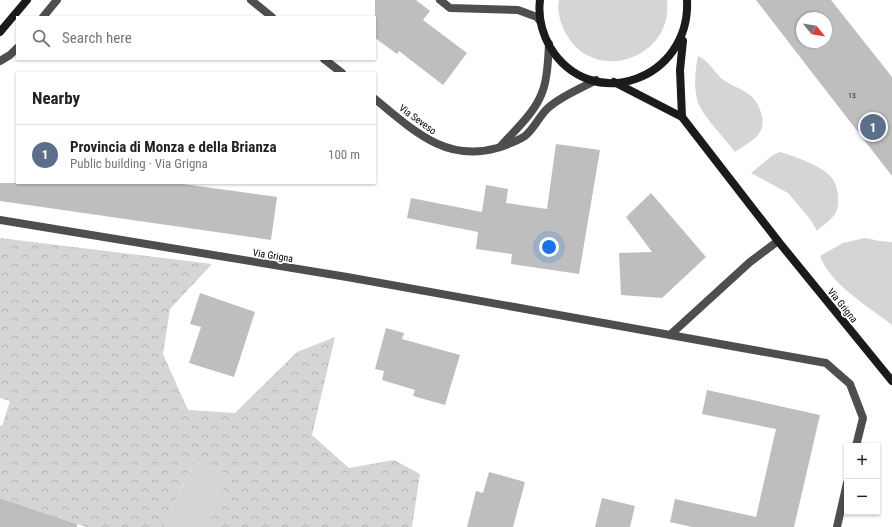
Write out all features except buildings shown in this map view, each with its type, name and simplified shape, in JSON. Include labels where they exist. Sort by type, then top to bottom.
[{"type":"street","points":[[0,32],[27,0]]},
{"type":"street","points":[[44,16],[57,0]]},
{"type":"street","points":[[250,0],[271,16]]},
{"type":"street","points":[[440,0],[450,8],[518,10],[537,17],[540,21]]},
{"type":"street","points":[[540,0],[540,21],[543,33],[559,59],[580,74],[596,80],[614,82],[636,79],[652,72],[662,64],[676,48],[685,28]]},
{"type":"street","points":[[682,117],[680,59],[687,17],[687,0]]},
{"type":"street","points":[[499,147],[532,109],[542,92],[546,74],[549,44]]},
{"type":"street","points":[[0,61],[16,49]]},
{"type":"street","points":[[325,60],[341,72]]},
{"type":"street","name":"Via Seveso","points":[[376,100],[421,136],[438,145],[458,150],[477,152],[499,147],[525,136],[548,108],[557,101],[596,80]]},
{"type":"street","name":"Via Grigna","points":[[614,82],[682,117],[778,241],[892,381]]},
{"type":"street","name":"Via Grigna","points":[[0,220],[347,277],[826,363],[850,384],[863,418],[857,443]]},
{"type":"street","points":[[670,335],[750,262],[778,241]]},
{"type":"street","points":[[837,527],[844,496]]},
{"type":"green space","points":[[559,0],[667,0],[666,21],[658,38],[644,51],[628,59],[610,61],[592,58],[576,47],[564,30],[560,19],[558,4]]},
{"type":"green space","points":[[698,56],[707,62],[722,78],[752,97],[760,110],[763,121],[760,132],[752,141],[735,152],[699,105],[695,87],[695,74]]},
{"type":"green space","points":[[780,152],[799,158],[820,168],[832,178],[835,184],[838,196],[837,211],[817,231],[810,219],[788,193],[751,173],[773,155]]},
{"type":"green space","points":[[0,238],[212,264],[170,309],[163,354],[188,410],[235,413],[297,352],[335,337],[312,435],[349,468],[394,460],[420,474],[412,527],[207,527],[229,476],[194,461],[164,527],[86,527],[0,498],[0,425],[2,426],[10,401],[0,398]]},
{"type":"green space","points":[[865,238],[892,242],[892,325],[862,303],[841,285],[832,276],[820,256],[843,243]]},
{"type":"green space","points":[[194,461],[230,476],[207,527],[164,527]]},
{"type":"place","name":"Provincia di Monza e della Brianza","points":[[873,127]]}]
